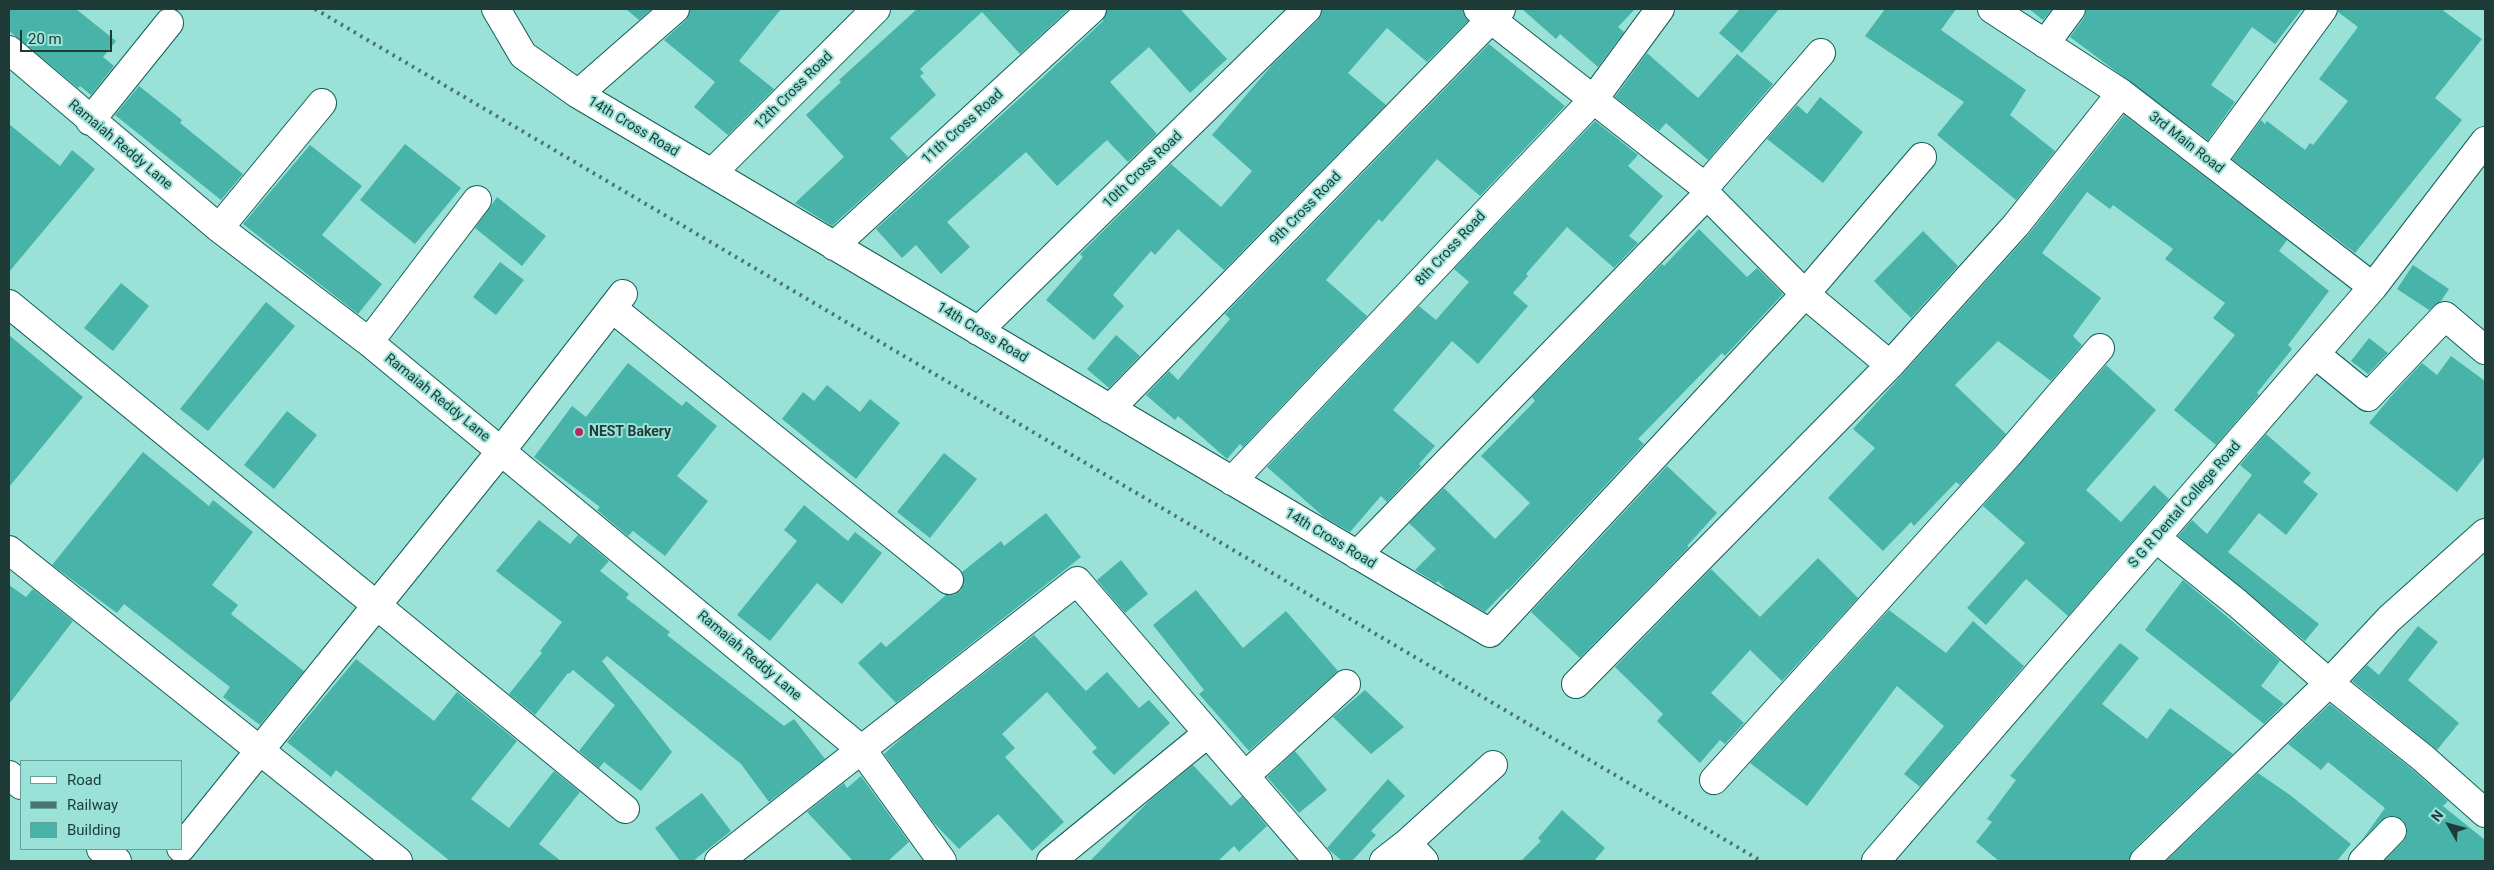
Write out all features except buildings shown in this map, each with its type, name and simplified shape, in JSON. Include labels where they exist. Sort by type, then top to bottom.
[{"type":"street","name":"14th Cross Road","points":[[496,9],[523,55],[578,94],[1490,633],[1805,294]]},
{"type":"street","points":[[578,94],[675,9]]},
{"type":"street","name":"12th Cross Road","points":[[712,173],[876,9]]},
{"type":"street","name":"11th Cross Road","points":[[834,246],[1092,9]]},
{"type":"street","name":"10th Cross Road","points":[[978,331],[1307,9]]},
{"type":"street","name":"8th Cross Road","points":[[1232,481],[1592,100],[1660,9]]},
{"type":"street","name":"3rd Main Road","points":[[1992,9],[2121,93],[2373,287]]},
{"type":"street","points":[[2045,44],[2071,9]]},
{"type":"street","points":[[2211,162],[2323,9]]},
{"type":"street","points":[[1490,12],[1592,100],[1706,191],[1805,294],[1890,365]]},
{"type":"street","name":"9th Cross Road","points":[[1110,409],[1490,12]]},
{"type":"street","points":[[90,121],[169,23]]},
{"type":"street","name":"Ramaiah Reddy Lane","points":[[9,50],[90,121],[219,228],[369,342],[862,750],[942,861]]},
{"type":"street","points":[[1357,555],[1706,191],[1822,52]]},
{"type":"street","points":[[1576,684],[1890,365],[2016,225],[2121,93]]},
{"type":"street","points":[[219,228],[322,103]]},
{"type":"street","name":"S G R Dental College Road","points":[[1876,861],[2373,287],[2485,141]]},
{"type":"street","points":[[1805,294],[1922,157]]},
{"type":"street","points":[[369,342],[477,200]]},
{"type":"street","points":[[182,847],[501,450],[617,301],[949,580]]},
{"type":"street","points":[[9,304],[625,809]]},
{"type":"street","points":[[2315,354],[2368,397],[2445,316],[2485,350]]},
{"type":"street","points":[[1714,780],[2007,456],[2100,348]]},
{"type":"street","points":[[2144,861],[2329,683],[2389,619],[2485,533]]},
{"type":"street","points":[[2156,538],[2237,603],[2329,683],[2423,758],[2485,813]]},
{"type":"street","points":[[9,550],[398,861]]},
{"type":"street","points":[[719,861],[1077,581],[1318,861]]},
{"type":"street","points":[[1245,776],[1346,684]]},
{"type":"street","points":[[1051,861],[1208,733]]},
{"type":"street","points":[[1384,861],[1416,852],[1493,766]]},
{"type":"street","points":[[9,775],[20,784]]},
{"type":"street","points":[[2363,861],[2392,831]]},
{"type":"street","points":[[102,850],[117,861]]},
{"type":"street","points":[[170,861],[179,850]]},
{"type":"railway","points":[[315,9],[1761,861]]},
{"type":"place","name":"NEST Bakery","points":[[579,432]]}]
